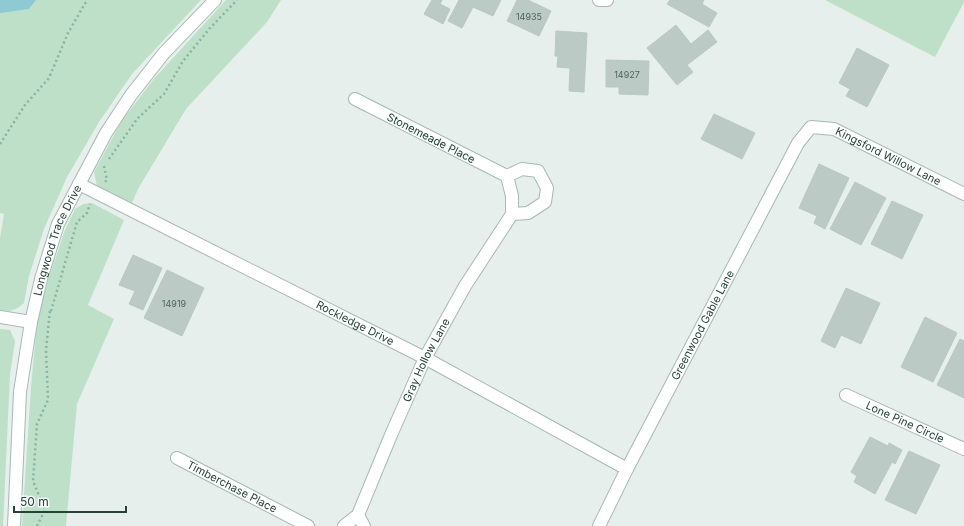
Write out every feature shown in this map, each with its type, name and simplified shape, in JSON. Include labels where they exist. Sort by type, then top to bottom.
[{"type":"street","name":"Longwood Trace Drive","points":[[14,526],[20,392],[34,307],[58,224],[106,133],[131,95],[164,53],[215,0]]},
{"type":"street","points":[[599,0],[607,0]]},
{"type":"street","name":"Stonemeade Place","points":[[355,99],[507,176]]},
{"type":"street","name":"Kingsford Willow Lane","points":[[811,127],[834,129],[964,194]]},
{"type":"street","name":"Greenwood Gable Lane","points":[[599,526],[627,469],[798,143],[811,127]]},
{"type":"street","points":[[522,169],[538,171],[547,188],[545,202],[528,212],[512,214],[512,196],[507,176],[522,169]]},
{"type":"street","name":"Rockledge Drive","points":[[79,184],[425,358],[627,469]]},
{"type":"street","name":"Gray Hollow Lane","points":[[344,526],[358,515],[425,358],[465,286],[512,214]]},
{"type":"street","points":[[0,317],[31,322]]},
{"type":"street","name":"Lone Pine Circle","points":[[846,395],[964,448]]},
{"type":"street","name":"Timberchase Place","points":[[176,458],[308,526]]},
{"type":"street","points":[[358,515],[364,526]]},
{"type":"path","points":[[0,144],[25,106],[49,78],[68,33],[87,0]]},
{"type":"path","points":[[37,526],[45,510],[33,482],[36,431],[37,424],[48,400],[46,350],[51,311],[77,222],[87,213],[94,192],[107,180],[104,167],[137,119],[164,94],[184,61],[210,28],[237,0]]},
{"type":"path","points":[[34,307],[51,311]]},
{"type":"green space","points":[[0,0],[201,0],[132,74],[99,122],[67,177],[44,229],[29,276],[24,303],[18,308],[10,311],[0,310],[0,238],[4,214],[0,213]]},
{"type":"green space","points":[[226,0],[281,0],[267,22],[186,109],[138,189],[132,203],[97,186],[94,172],[121,122],[153,80]]},
{"type":"green space","points":[[825,0],[964,0],[964,2],[935,57]]},
{"type":"green space","points":[[92,203],[124,220],[88,305],[114,319],[77,404],[66,526],[22,526],[31,387],[37,323],[48,280],[65,230],[75,209],[83,204]]},
{"type":"green space","points":[[0,329],[10,330],[15,341],[10,375],[3,526],[0,526]]},
{"type":"water","points":[[0,0],[36,0],[29,9],[0,13]]},
{"type":"building","points":[[432,0],[442,0],[440,4],[450,9],[443,24],[424,14]]},
{"type":"building","points":[[459,0],[501,0],[493,16],[473,7],[462,28],[448,21]]},
{"type":"building","points":[[517,0],[528,0],[551,11],[539,36],[507,21]]},
{"type":"building","points":[[670,0],[704,0],[702,4],[717,13],[709,27],[667,4]]},
{"type":"building","points":[[676,25],[691,44],[708,30],[717,42],[687,65],[693,72],[677,85],[647,48]]},
{"type":"building","points":[[556,31],[587,33],[584,92],[569,91],[570,68],[557,67],[558,56],[555,56]]},
{"type":"building","points":[[857,48],[889,65],[867,107],[846,96],[850,89],[839,83]]},
{"type":"building","points":[[606,60],[649,61],[648,95],[619,94],[619,87],[606,87]]},
{"type":"building","points":[[714,114],[755,133],[742,159],[701,139]]},
{"type":"building","points":[[819,164],[849,178],[825,229],[814,223],[817,216],[799,208]]},
{"type":"building","points":[[855,182],[886,198],[861,245],[830,229]]},
{"type":"building","points":[[892,201],[923,215],[902,259],[871,244]]},
{"type":"building","points":[[133,255],[162,268],[143,310],[129,304],[135,291],[119,285]]},
{"type":"building","points":[[167,270],[204,288],[182,336],[144,318]]},
{"type":"building","points":[[846,288],[880,303],[861,344],[841,335],[835,348],[821,341]]},
{"type":"building","points":[[925,317],[957,333],[933,382],[901,367]]},
{"type":"building","points":[[960,339],[964,341],[964,398],[937,385]]},
{"type":"building","points":[[870,437],[888,446],[889,443],[902,450],[895,464],[892,462],[875,494],[854,482],[857,476],[851,472]]},
{"type":"building","points":[[909,451],[940,465],[916,514],[885,500]]}]
